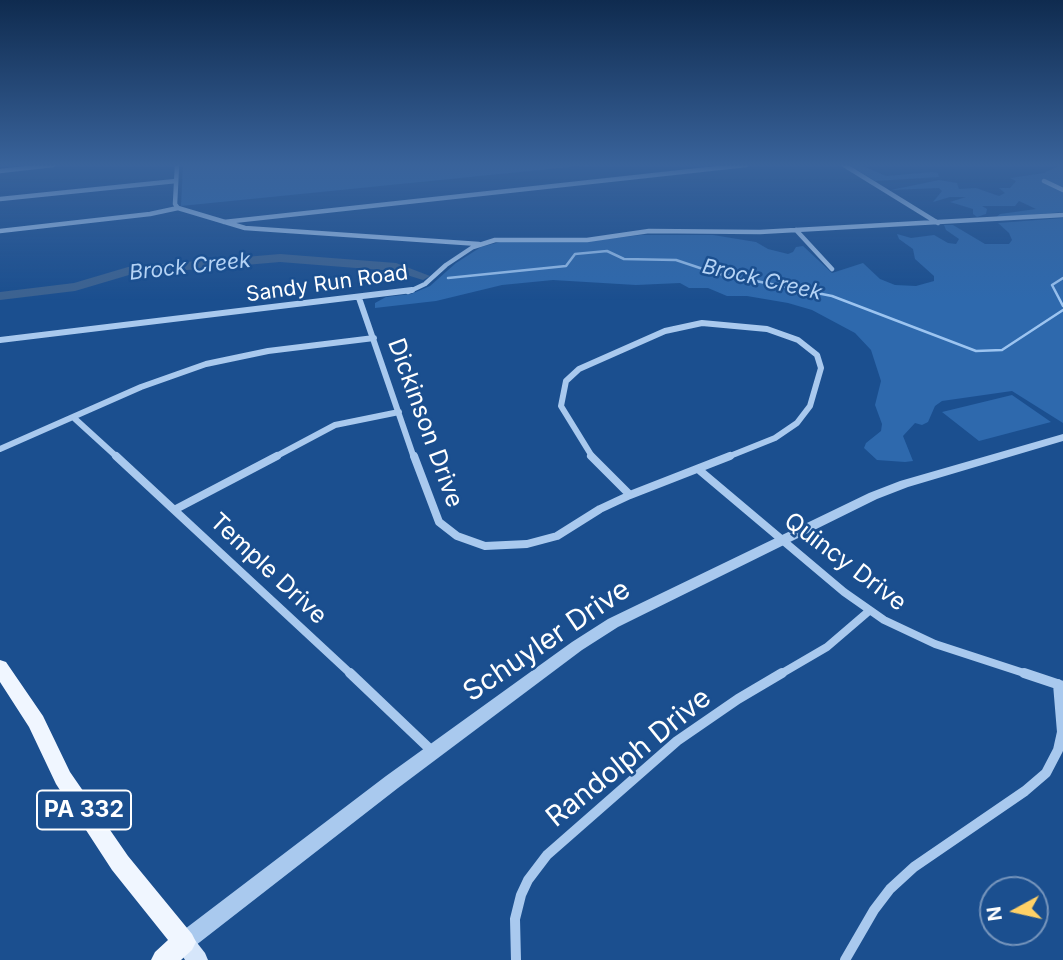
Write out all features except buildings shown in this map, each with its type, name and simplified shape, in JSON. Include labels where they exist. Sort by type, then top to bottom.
[{"type":"main road","name":"PA 332","points":[[0,667],[36,722],[63,778],[113,853],[191,951]]},
{"type":"main road","points":[[163,960],[191,951]]},
{"type":"street","points":[[0,231],[170,210]]},
{"type":"street","points":[[184,210],[264,232],[480,244]]},
{"type":"street","points":[[224,222],[336,210]]},
{"type":"street","points":[[917,210],[938,223]]},
{"type":"street","name":"Sandy Run Road","points":[[0,340],[359,298],[418,288],[446,265],[480,244],[512,239],[587,240],[649,231],[796,230],[1063,215]]},
{"type":"street","points":[[796,230],[832,269]]},
{"type":"street","name":"Dickinson Drive","points":[[359,298],[433,511],[447,529],[469,541],[498,547],[547,540],[630,495],[767,442],[797,423],[810,406],[820,374],[820,360],[798,340],[759,327],[702,323],[665,331],[579,369],[566,381],[562,391],[562,406],[587,452],[630,495]]},
{"type":"street","points":[[0,449],[165,377],[214,362],[268,351],[374,338]]},
{"type":"street","points":[[176,509],[320,432],[349,421],[399,412]]},
{"type":"street","name":"Temple Drive","points":[[73,417],[176,509],[433,752]]},
{"type":"street","name":"Schuyler Drive","points":[[191,951],[433,752],[613,623],[904,484],[1063,437]]},
{"type":"street","name":"Quincy Drive","points":[[698,469],[869,611],[935,644],[1060,685]]},
{"type":"street","name":"Randolph Drive","points":[[516,960],[515,919],[521,895],[528,880],[547,855],[677,741],[738,699],[827,647],[869,611]]},
{"type":"street","points":[[847,959],[874,910],[890,889],[934,852],[1026,791],[1050,767],[1062,732],[1060,685]]},
{"type":"shaded area","points":[[973,210],[987,210],[986,214],[977,217]]},
{"type":"shaded area","points":[[1030,210],[1063,210],[1063,212],[995,218],[1000,214]]},
{"type":"shaded area","points":[[1063,218],[1063,423],[1012,391],[942,401],[935,406],[928,422],[922,425],[915,423],[903,436],[913,461],[877,460],[864,448],[866,443],[881,431],[882,424],[875,405],[881,381],[871,350],[855,333],[812,310],[788,303],[747,296],[727,296],[708,288],[689,288],[680,283],[636,285],[553,280],[502,285],[436,301],[375,308],[375,303],[386,297],[411,294],[430,286],[456,263],[481,247],[500,242],[582,242],[641,235],[713,235],[756,242],[768,249],[788,254],[796,247],[803,246],[832,273],[863,263],[880,279],[895,285],[916,286],[934,281],[934,276],[915,259],[913,249],[899,239],[897,234],[911,238],[934,235],[948,243],[956,244],[959,239],[946,230],[944,225],[953,225],[985,244],[1009,244],[1012,240],[1009,233],[998,223]]},
{"type":"shaded area","points":[[1012,395],[1051,422],[979,441],[942,412]]},
{"type":"waterway","name":"Brock Creek","points":[[448,278],[566,266],[575,254],[607,251],[624,259],[676,260],[715,273],[832,296],[976,351],[1002,350],[1063,310]]},
{"type":"waterway","name":"Brock Creek","points":[[0,296],[75,287],[128,271],[280,258],[396,267],[423,276]]},
{"type":"waterway","name":"Brock Creek","points":[[1063,278],[1052,285],[1063,306]]}]
